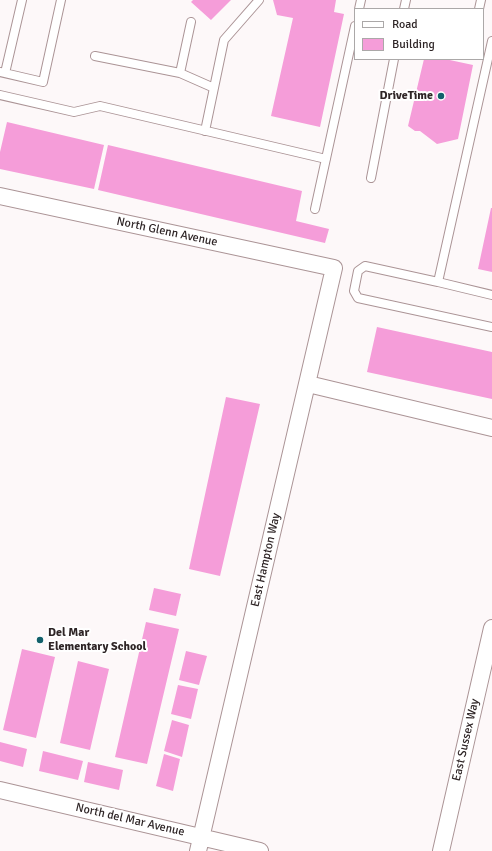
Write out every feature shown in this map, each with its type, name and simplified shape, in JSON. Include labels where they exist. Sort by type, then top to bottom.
[{"type":"street","name":"North Glenn Avenue","points":[[0,196],[334,268]]},
{"type":"street","name":"East Hampton Way","points":[[200,844],[334,268]]},
{"type":"street","points":[[308,384],[492,428]]},
{"type":"street","name":"East Sussex Way","points":[[441,851],[492,628]]},
{"type":"street","name":"North del Mar Avenue","points":[[0,790],[200,844],[260,851]]},
{"type":"lane","points":[[22,0],[2,73],[43,82],[61,0]]},
{"type":"lane","points":[[205,131],[224,40],[259,0]]},
{"type":"lane","points":[[180,73],[191,22]]},
{"type":"lane","points":[[315,209],[354,31]]},
{"type":"lane","points":[[438,282],[492,41]]},
{"type":"lane","points":[[95,56],[180,73],[214,88]]},
{"type":"lane","points":[[370,178],[394,60]]},
{"type":"lane","points":[[0,95],[74,112],[100,106],[326,159]]},
{"type":"lane","points":[[492,295],[365,266],[358,271],[354,291],[358,298],[492,327]]},
{"type":"building","points":[[193,0],[231,0],[211,20],[191,2]]},
{"type":"building","points":[[273,0],[336,0],[334,12],[344,14],[320,127],[271,116],[293,18],[277,15]]},
{"type":"building","name":"DriveTime","points":[[424,60],[450,60],[473,65],[458,139],[437,144],[420,131],[415,131],[408,126]]},
{"type":"building","points":[[7,122],[104,145],[94,189],[0,169],[0,152]]},
{"type":"building","points":[[108,145],[302,191],[296,221],[329,229],[325,243],[98,190]]},
{"type":"building","points":[[492,208],[492,272],[478,269]]},
{"type":"building","points":[[377,327],[492,352],[492,399],[367,372]]},
{"type":"building","points":[[226,397],[260,404],[220,576],[189,569]]},
{"type":"building","points":[[154,588],[181,594],[176,616],[149,610]]},
{"type":"building","points":[[146,622],[179,629],[147,764],[115,757]]},
{"type":"building","points":[[22,649],[55,657],[36,738],[3,730]]},
{"type":"building","points":[[186,651],[207,656],[199,685],[179,680]]},
{"type":"building","points":[[78,661],[109,669],[90,750],[60,743]]},
{"type":"building","points":[[178,685],[198,689],[191,719],[171,714]]},
{"type":"building","points":[[172,720],[189,725],[182,757],[164,751]]},
{"type":"building","points":[[0,742],[27,749],[23,767],[0,761]]},
{"type":"building","points":[[43,751],[83,761],[78,780],[39,771]]},
{"type":"building","points":[[164,754],[180,759],[173,791],[156,786]]},
{"type":"building","points":[[88,762],[123,770],[119,790],[84,782]]},
{"type":"place","name":"DriveTime","points":[[441,96]]},
{"type":"place","name":"Del Mar Elementary School","points":[[40,640]]}]
